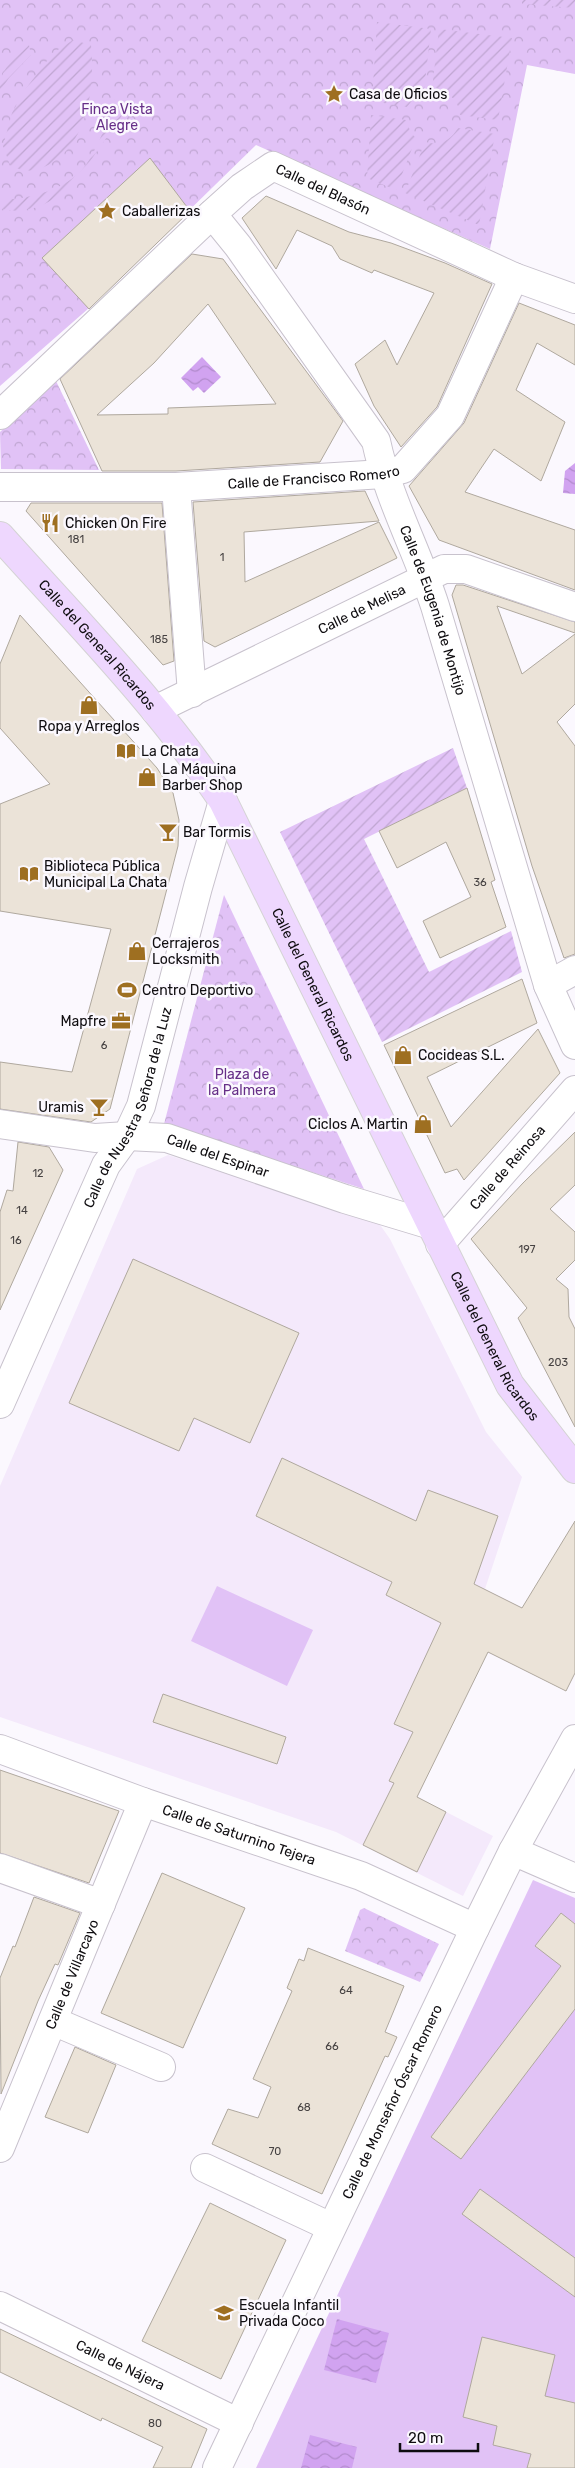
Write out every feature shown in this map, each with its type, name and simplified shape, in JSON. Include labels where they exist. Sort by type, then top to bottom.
[{"type":"main road","name":"Calle del General Ricardos","points":[[0,536],[155,710],[194,757],[223,801],[510,1385],[575,1469]]},
{"type":"street","name":"Calle del Blasón","points":[[0,415],[212,214],[242,187],[273,166],[514,277],[575,299]]},
{"type":"street","name":"Calle de Eugenia de Montijo","points":[[212,214],[238,246],[376,441],[383,474],[426,578],[548,985],[575,1045]]},
{"type":"street","name":"Calle de Francisco Romero","points":[[0,487],[176,487],[383,474],[403,469],[450,416],[514,277]]},
{"type":"street","points":[[176,487],[192,693]]},
{"type":"street","name":"Calle de Melisa","points":[[155,710],[444,568],[466,569],[575,607]]},
{"type":"street","name":"Calle de Nuestra Señora de la Luz","points":[[0,1404],[106,1165],[127,1136],[140,1106],[198,887],[223,801]]},
{"type":"street","points":[[548,985],[575,970]]},
{"type":"street","name":"Calle de Reinosa","points":[[435,1235],[575,1090]]},
{"type":"street","name":"Calle del Espinar","points":[[0,1124],[95,1138],[127,1136],[167,1138],[345,1199],[435,1235]]},
{"type":"street","name":"Calle de Monseñor Óscar Romero","points":[[217,2468],[475,1928],[513,1851],[575,1739]]},
{"type":"street","name":"Calle de Saturnino Tejera","points":[[0,1749],[143,1802],[361,1876],[475,1928]]},
{"type":"street","name":"Calle de Villarcayo","points":[[0,2148],[143,1802]]},
{"type":"street","points":[[513,1851],[575,1878]]},
{"type":"street","points":[[0,1868],[101,1904]]},
{"type":"street","points":[[53,2021],[161,2067]]},
{"type":"street","points":[[205,2168],[331,2227]]},
{"type":"street","name":"Calle de Nájera","points":[[0,2306],[239,2423]]},
{"type":"shaded area","points":[[168,1155],[378,1222],[390,1239],[486,1432],[522,1477],[485,1589],[575,1634],[575,1673],[566,1691],[470,1644],[454,1676],[472,1684],[417,1797],[493,1836],[463,1896],[336,1832],[0,1717],[0,1486],[137,1169]]},
{"type":"green space","name":"Finca Vista Alegre","points":[[0,0],[575,0],[575,74],[527,65],[490,249],[256,145],[89,308],[0,386]]},
{"type":"green space","points":[[522,0],[575,0],[575,8],[522,4]]},
{"type":"green space","points":[[377,22],[431,29],[424,90],[417,94],[407,107],[372,101]]},
{"type":"green space","points":[[439,29],[512,38],[498,120],[460,115],[457,104],[451,96],[443,91],[432,89]]},
{"type":"green space","points":[[73,40],[91,45],[92,77],[90,94],[87,111],[81,127],[63,154],[50,164],[40,169],[30,170],[10,165],[3,146],[12,113],[24,91],[53,53]]},
{"type":"green space","points":[[29,45],[31,55],[9,78],[0,91],[2,76],[8,65]]},
{"type":"green space","points":[[115,99],[125,111],[70,190],[39,207],[18,211],[0,209],[3,200],[23,198],[52,190],[78,174],[95,150]]},
{"type":"green space","points":[[371,115],[406,120],[411,133],[416,138],[396,190],[367,178]]},
{"type":"green space","points":[[458,128],[495,134],[479,225],[405,193],[425,142],[440,143],[452,136]]},
{"type":"green space","points":[[56,381],[99,470],[1,469],[0,432]]},
{"type":"green space","points":[[453,748],[467,788],[364,839],[429,972],[511,931],[522,972],[382,1042],[280,832]]},
{"type":"green space","name":"Plaza de la Palmera","points":[[224,895],[364,1189],[164,1124]]},
{"type":"green space","points":[[217,1586],[313,1630],[287,1686],[191,1641]]},
{"type":"green space","points":[[533,1880],[575,1898],[575,2468],[256,2468]]},
{"type":"green space","points":[[364,1908],[439,1944],[420,1982],[345,1951],[360,1910]]},
{"type":"water","points":[[202,357],[221,377],[204,393],[198,387],[193,391],[181,378]]},
{"type":"water","points":[[575,463],[575,494],[563,493],[565,471]]},
{"type":"water","points":[[337,2319],[389,2333],[376,2383],[324,2370]]},
{"type":"water","points":[[310,2435],[357,2447],[352,2468],[301,2468]]},
{"type":"building","points":[[150,158],[190,211],[89,309],[42,258]]},
{"type":"building","points":[[266,196],[349,232],[391,243],[445,263],[492,284],[437,407],[401,447],[374,406],[355,364],[385,340],[397,365],[434,293],[374,270],[372,273],[340,259],[332,246],[297,230],[276,269],[242,218]]},
{"type":"building","points":[[192,254],[223,259],[343,421],[320,462],[176,471],[102,471],[60,379]],"holes":[[[208,304],[276,404],[168,408],[168,414],[97,415],[154,363]]]},
{"type":"building","points":[[519,303],[575,325],[575,365],[537,343],[516,390],[565,422],[541,481],[494,449],[465,492],[575,530],[575,590],[439,540],[409,486],[464,423]]},
{"type":"building","points":[[365,491],[379,521],[244,532],[245,582],[379,522],[397,558],[215,647],[204,641],[193,502]]},
{"type":"building","points":[[31,503],[162,503],[174,661],[163,665],[26,511]]},
{"type":"building","points":[[456,585],[463,585],[575,622],[575,633],[497,606],[522,674],[575,634],[575,704],[557,722],[575,746],[575,954],[564,958],[532,866],[452,595]]},
{"type":"building","points":[[20,615],[157,768],[173,793],[179,820],[178,846],[110,1109],[91,1122],[0,1109],[0,1062],[72,1072],[111,929],[0,911],[0,804],[50,784],[0,728],[0,664]]},
{"type":"building","points":[[467,788],[495,880],[491,882],[506,927],[440,958],[423,921],[471,897],[446,842],[397,868],[379,831]]},
{"type":"building","points":[[522,979],[537,1023],[427,1077],[451,1127],[538,1029],[560,1073],[464,1180],[457,1169],[445,1173],[384,1045]]},
{"type":"building","points":[[575,1132],[575,1185],[550,1209],[575,1232],[575,1260],[556,1279],[568,1289],[569,1317],[575,1329],[575,1427],[518,1318],[527,1308],[471,1239],[523,1183]]},
{"type":"building","points":[[18,1142],[49,1147],[63,1170],[0,1310],[0,1212],[7,1190],[13,1191]]},
{"type":"building","points":[[133,1259],[299,1333],[250,1443],[194,1418],[179,1451],[69,1403]]},
{"type":"building","points":[[282,1458],[416,1521],[428,1490],[498,1516],[474,1584],[522,1608],[575,1521],[575,1673],[566,1691],[488,1652],[417,1797],[446,1812],[417,1872],[363,1845],[394,1783],[389,1781],[413,1732],[394,1724],[441,1623],[386,1595],[392,1582],[256,1516]]},
{"type":"building","points":[[163,1694],[286,1737],[277,1764],[153,1722]]},
{"type":"building","points":[[0,1770],[119,1811],[89,1883],[0,1853]]},
{"type":"building","points":[[162,1873],[245,1908],[183,2048],[101,2013]]},
{"type":"building","points":[[34,1897],[80,1913],[58,1965],[55,1964],[38,2001],[1,2094],[0,1978],[13,1946],[15,1947]]},
{"type":"building","points":[[561,1913],[575,1924],[575,2009],[461,2159],[431,2137],[561,1966],[535,1946]]},
{"type":"building","points":[[308,1948],[404,1986],[385,2032],[397,2037],[388,2057],[385,2056],[322,2194],[212,2144],[228,2109],[258,2118],[271,2087],[253,2079],[292,1991],[287,1988],[299,1959],[304,1961]]},
{"type":"building","points":[[75,2047],[116,2065],[88,2133],[45,2117]]},
{"type":"building","points":[[480,2189],[575,2258],[575,2297],[462,2214]]},
{"type":"building","points":[[210,2203],[286,2240],[221,2379],[142,2341]]},
{"type":"building","points":[[0,2329],[207,2429],[191,2468],[153,2468],[163,2447],[102,2418],[101,2421],[0,2372]]},
{"type":"building","points":[[482,2337],[555,2355],[545,2396],[575,2403],[575,2468],[527,2468],[531,2454],[493,2445],[497,2426],[463,2417]]},
{"type":"place","name":"Casa de Oficios","points":[[334,94]]},
{"type":"place","name":"Caballerizas","points":[[107,211]]},
{"type":"place","name":"Chicken On Fire","points":[[50,523]]},
{"type":"place","name":"Ropa y Arreglos","points":[[89,705]]},
{"type":"place","name":"La Chata","points":[[126,751]]},
{"type":"place","name":"La Máquina Barber Shop","points":[[147,777]]},
{"type":"place","name":"Bar Tormis","points":[[168,832]]},
{"type":"place","name":"Biblioteca Pública Municipal La Chata","points":[[29,874]]},
{"type":"place","name":"Cerrajeros Locksmith","points":[[137,951]]},
{"type":"place","name":"Centro Deportivo","points":[[127,990]]},
{"type":"place","name":"Mapfre","points":[[121,1021]]},
{"type":"place","name":"Cocideas S.L.","points":[[403,1055]]},
{"type":"place","name":"Uramis","points":[[99,1107]]},
{"type":"place","name":"Ciclos A. Martin","points":[[423,1124]]},
{"type":"place","name":"Escuela Infantil Privada Coco","points":[[224,2313]]}]
